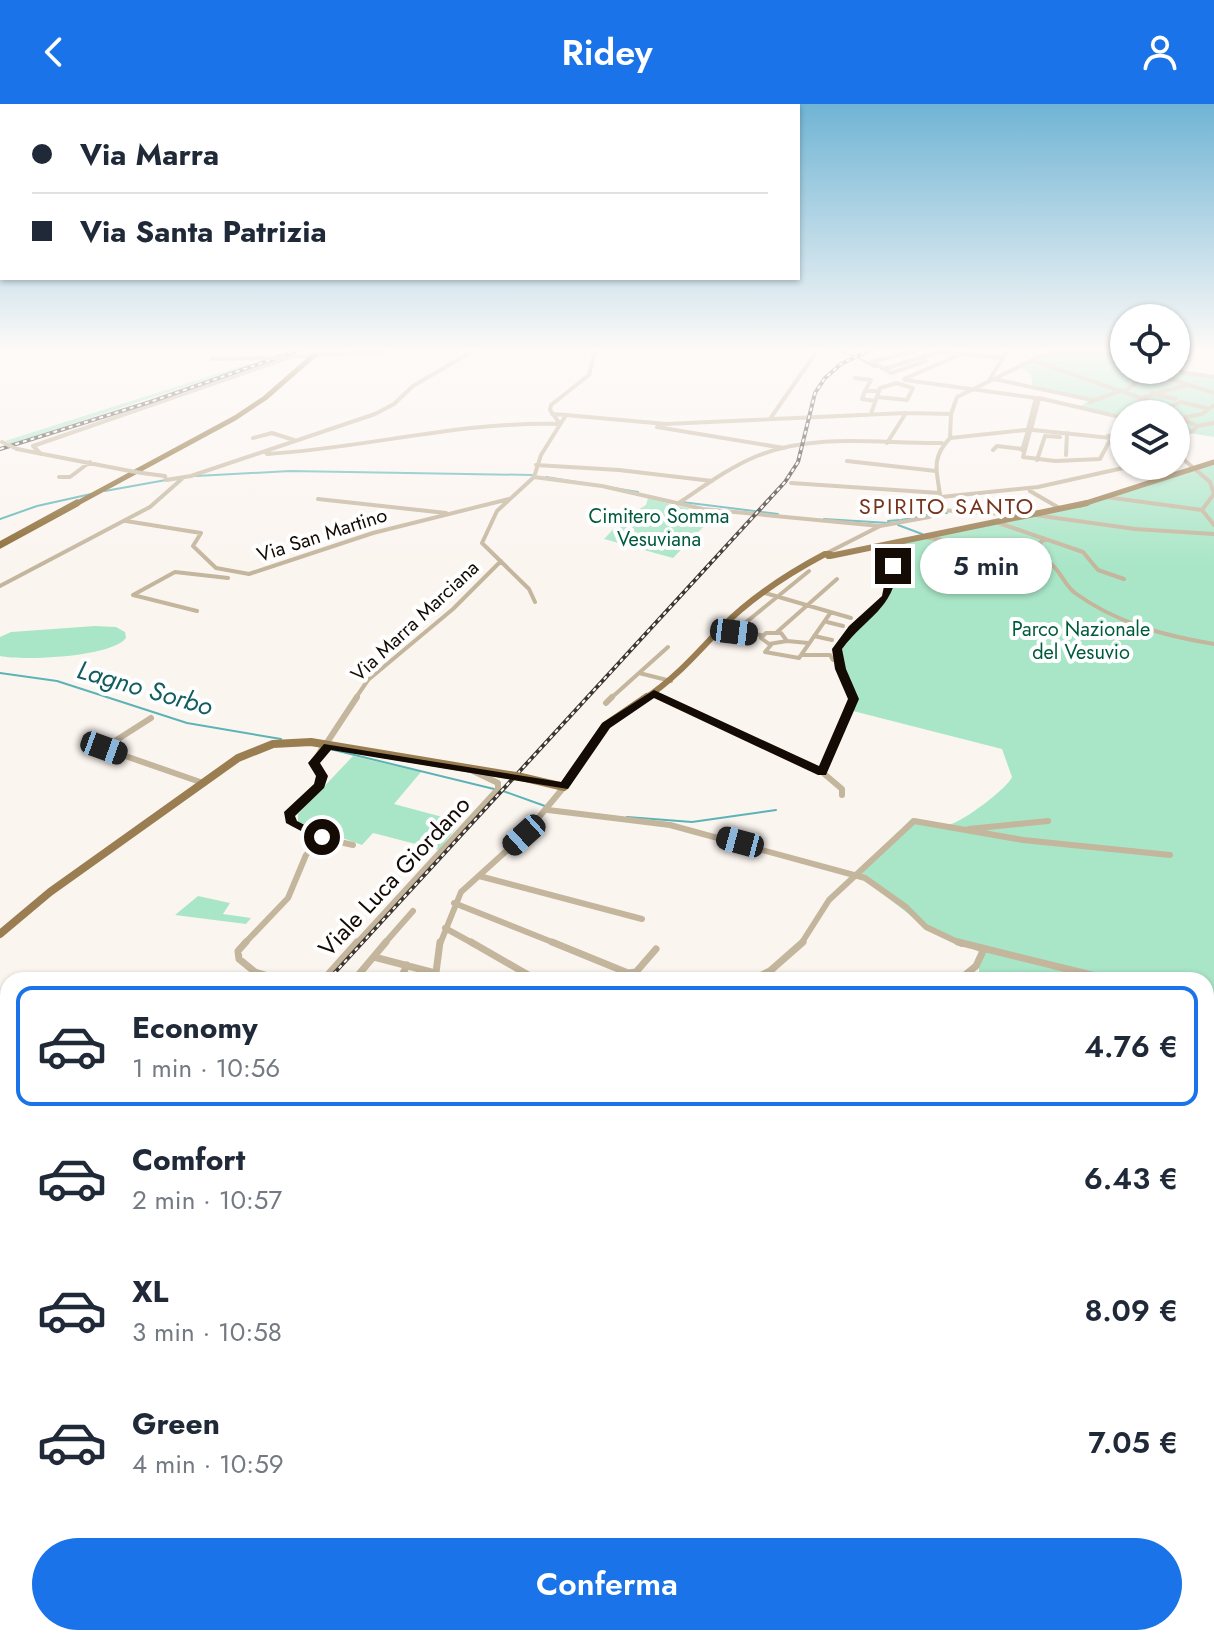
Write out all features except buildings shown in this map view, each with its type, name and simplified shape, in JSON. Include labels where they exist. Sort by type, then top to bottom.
[{"type":"highway","points":[[0,545],[226,423]]},
{"type":"main road","points":[[0,934],[50,892],[238,758],[259,747],[286,742],[324,746],[564,787],[606,725],[671,681],[720,630],[810,562],[829,554],[1061,509],[1204,465],[1214,465]]},
{"type":"street","points":[[41,454],[33,446],[100,423]]},
{"type":"street","points":[[1,441],[17,449],[165,476],[166,480],[264,454],[345,423]]},
{"type":"street","points":[[264,454],[352,446],[503,423]]},
{"type":"street","points":[[535,602],[529,589],[482,543],[494,515],[534,477],[536,465],[560,424],[546,423]]},
{"type":"street","points":[[631,423],[788,448]]},
{"type":"street","points":[[651,423],[685,423]]},
{"type":"street","points":[[887,443],[900,423]]},
{"type":"street","points":[[950,438],[951,423]]},
{"type":"street","points":[[1023,457],[1031,423]]},
{"type":"street","points":[[1193,423],[1197,426]]},
{"type":"street","points":[[1190,431],[1197,426],[1214,423]]},
{"type":"street","points":[[1023,457],[1022,449],[1029,430]]},
{"type":"street","points":[[940,510],[941,495],[934,459],[942,443],[950,438],[1029,430],[1108,436],[1111,443],[1105,456],[1083,461],[1023,457]]},
{"type":"street","points":[[253,438],[272,433],[294,440]]},
{"type":"street","points":[[1066,455],[1067,433]]},
{"type":"street","points":[[1037,460],[1045,436],[1060,437]]},
{"type":"street","points":[[676,504],[758,456],[788,448],[828,441],[942,443]]},
{"type":"street","points":[[993,450],[997,446],[1022,449]]},
{"type":"street","points":[[847,461],[936,471]]},
{"type":"street","points":[[59,477],[70,477],[91,462]]},
{"type":"street","points":[[1190,464],[1213,485],[1214,494],[1202,510]]},
{"type":"street","points":[[536,465],[619,470],[714,481]]},
{"type":"street","points":[[791,483],[941,495],[985,495],[1076,482],[1110,472]]},
{"type":"street","points":[[0,586],[56,554],[126,521],[157,502],[184,477]]},
{"type":"street","points":[[534,477],[602,486],[676,504],[880,526],[929,517],[940,510],[998,516],[1027,514],[1142,530],[1158,528],[1214,534]]},
{"type":"street","points":[[980,485],[985,495]]},
{"type":"street","points":[[1029,490],[1061,509]]},
{"type":"street","points":[[1106,497],[1202,510],[1214,525]]},
{"type":"street","points":[[318,499],[449,514]]},
{"type":"street","name":"Via San Martino","points":[[126,521],[201,533],[193,543],[197,551],[216,568],[251,574],[373,533],[509,499]]},
{"type":"street","points":[[996,522],[1083,552],[1098,570],[1124,579]]},
{"type":"street","points":[[829,554],[880,526]]},
{"type":"street","points":[[922,536],[1029,554],[1059,568],[1070,589],[1122,620],[1173,638],[1214,644]]},
{"type":"street","points":[[1029,554],[1044,539]]},
{"type":"street","points":[[822,772],[852,703],[837,649],[853,628],[886,598],[891,587],[892,569],[904,545],[901,541]]},
{"type":"street","name":"Via Marra Marciana","points":[[324,746],[368,680],[453,609],[501,561]]},
{"type":"street","points":[[734,632],[809,571]]},
{"type":"street","points":[[197,611],[133,595],[175,572],[228,578]]},
{"type":"street","points":[[221,582],[234,572]]},
{"type":"street","points":[[777,632],[837,579]]},
{"type":"street","points":[[765,593],[851,618]]},
{"type":"street","points":[[802,655],[831,612]]},
{"type":"street","points":[[827,622],[843,626]]},
{"type":"street","points":[[720,630],[761,635],[777,632],[785,634],[787,641]]},
{"type":"street","points":[[761,635],[763,642],[771,645],[787,641],[808,643]]},
{"type":"street","points":[[814,636],[832,640]]},
{"type":"street","points":[[771,645],[765,652],[791,659],[802,655],[830,655],[833,660]]},
{"type":"street","points":[[606,703],[668,647]]},
{"type":"street","points":[[639,673],[671,681]]},
{"type":"street","points":[[654,694],[822,772],[842,789],[842,795]]},
{"type":"street","points":[[104,748],[151,718]]},
{"type":"street","points":[[88,743],[203,783]]},
{"type":"street","points":[[324,746],[314,764],[322,781],[289,815],[292,823],[324,839],[353,845]]},
{"type":"street","name":"Viale Luca Giordano","points":[[330,972],[498,789],[498,783],[471,769]]},
{"type":"street","points":[[436,972],[445,928],[461,892],[548,810],[564,787]]},
{"type":"street","points":[[548,810],[670,825],[858,876],[880,886],[926,927],[983,951],[1085,972]]},
{"type":"street","points":[[768,972],[806,940],[829,900],[914,821],[1023,840],[1170,855]]},
{"type":"street","points":[[965,830],[1048,821]]},
{"type":"street","points":[[255,972],[239,959],[238,951],[288,898],[306,855],[324,839]]},
{"type":"street","points":[[479,876],[642,919]]},
{"type":"street","points":[[454,903],[626,972]]},
{"type":"street","points":[[361,972],[413,911]]},
{"type":"street","points":[[445,928],[523,972]]},
{"type":"street","points":[[636,972],[656,949]]},
{"type":"street","points":[[969,972],[976,966],[983,951]]},
{"type":"street","points":[[374,957],[423,972]]},
{"type":"street","points":[[404,972],[407,965]]},
{"type":"green space","points":[[62,423],[75,423],[11,444],[5,441]]},
{"type":"green space","points":[[1190,423],[1214,423],[1214,437],[1190,433]]},
{"type":"green space","name":"Parco Nazionale del Vesuvio","points":[[1214,461],[1214,972],[979,972],[979,952],[919,922],[857,874],[912,818],[941,824],[957,822],[994,796],[1012,777],[1002,749],[849,710],[852,699],[837,668],[836,650],[847,632],[887,594],[888,572],[907,538],[1083,504],[1156,480],[1190,480],[1190,469]]},
{"type":"green space","name":"Cimitero Somma Vesuviana","points":[[648,498],[715,515],[673,558],[604,539],[623,519],[646,505]]},
{"type":"green space","points":[[116,627],[125,632],[126,638],[104,650],[86,653],[47,658],[0,656],[0,637],[11,632]]},
{"type":"green space","points":[[353,756],[421,772],[394,804],[461,822],[439,850],[373,833],[362,845],[298,822],[298,814]]},
{"type":"green space","points":[[198,896],[230,903],[223,914],[251,918],[246,924],[175,915]]},
{"type":"waterway","points":[[196,476],[290,471],[532,475]]},
{"type":"waterway","points":[[546,477],[638,492]]},
{"type":"waterway","points":[[105,491],[166,480]]},
{"type":"waterway","points":[[0,519],[37,506],[91,494]]},
{"type":"waterway","points":[[682,502],[778,514]]},
{"type":"waterway","points":[[941,513],[947,513]]},
{"type":"waterway","points":[[901,520],[932,514]]},
{"type":"waterway","points":[[824,519],[889,523]]},
{"type":"waterway","points":[[888,521],[899,520]]},
{"type":"waterway","points":[[898,525],[922,534]]},
{"type":"waterway","name":"Lagno Sorbo","points":[[0,673],[57,681],[187,723],[281,739]]},
{"type":"waterway","name":"Lagno Sorbo","points":[[330,749],[494,789]]},
{"type":"waterway","name":"Lagno Sorbo","points":[[503,791],[545,806]]},
{"type":"waterway","name":"Lagno Sorbo","points":[[627,817],[692,822],[776,810]]},
{"type":"railway","points":[[0,449],[83,423]]},
{"type":"railway","points":[[335,972],[785,482],[798,462],[808,423]]},
{"type":"district","name":"SPIRITO SANTO","points":[[947,506]]},
{"type":"route","points":[[322,837],[292,823],[289,815],[320,785],[322,776],[314,763],[328,746],[517,776],[564,787],[606,725],[654,694],[822,772],[853,699],[840,669],[837,649],[859,621],[886,598],[891,587],[893,566]]}]
